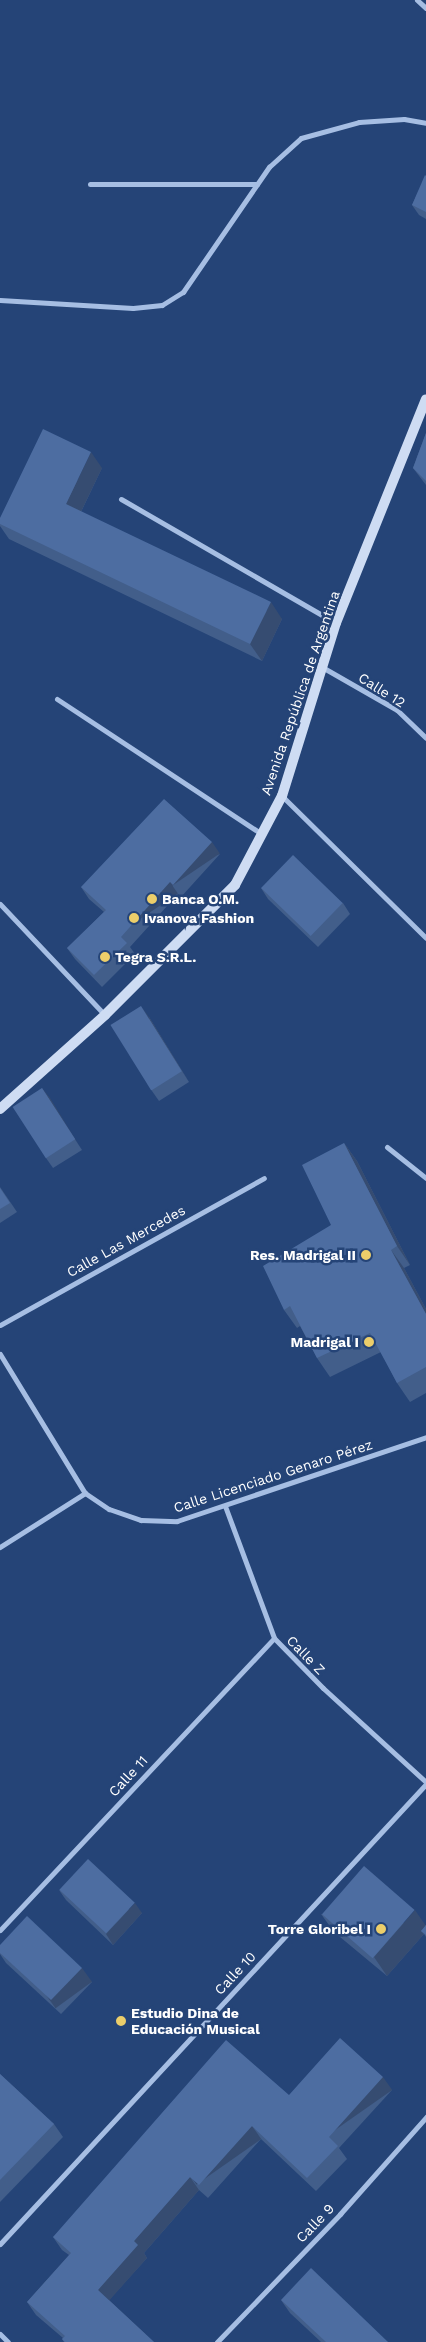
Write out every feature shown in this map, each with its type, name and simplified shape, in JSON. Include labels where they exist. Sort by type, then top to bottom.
[{"type":"main road","name":"Avenida República de Argentina","points":[[0,1109],[105,1015],[235,885],[282,796],[336,622],[426,399]]},
{"type":"street","points":[[417,0],[426,8]]},
{"type":"street","points":[[0,300],[133,308],[162,305],[183,292],[269,167],[301,138],[359,122],[404,118],[426,123]]},
{"type":"street","points":[[90,184],[257,184]]},
{"type":"street","points":[[121,499],[336,622]]},
{"type":"street","name":"Calle 12","points":[[321,666],[397,710],[426,738]]},
{"type":"street","points":[[57,699],[262,834]]},
{"type":"street","points":[[282,796],[426,938]]},
{"type":"street","points":[[0,904],[105,1015]]},
{"type":"street","points":[[387,1147],[426,1178]]},
{"type":"street","name":"Calle Las Mercedes","points":[[0,1325],[264,1178]]},
{"type":"street","name":"Calle Licenciado Genaro Pérez","points":[[0,1354],[85,1493],[108,1509],[140,1520],[177,1521],[426,1437]]},
{"type":"street","points":[[0,1547],[85,1493]]},
{"type":"street","name":"Calle Z","points":[[225,1506],[274,1638],[323,1688],[426,1783]]},
{"type":"street","name":"Calle 11","points":[[0,1930],[274,1638]]},
{"type":"street","name":"Calle 10","points":[[0,2244],[426,1783]]},
{"type":"street","name":"Calle 9","points":[[217,2342],[340,2214],[426,2117]]},
{"type":"street","points":[[0,2334],[8,2342]]},
{"type":"building","points":[[426,176],[426,212],[412,205]]},
{"type":"building","points":[[43,429],[91,452],[66,504],[271,602],[250,644],[0,524],[0,518]]},
{"type":"building","points":[[426,433],[426,481],[413,468]]},
{"type":"building","points":[[164,799],[212,842],[173,885],[170,882],[121,937],[127,943],[94,975],[67,948],[106,910],[81,887]]},
{"type":"building","points":[[293,855],[343,903],[311,936],[261,888]]},
{"type":"building","points":[[141,1006],[182,1071],[151,1090],[110,1025]]},
{"type":"building","points":[[42,1088],[75,1139],[46,1158],[13,1107]]},
{"type":"building","points":[[344,1143],[397,1246],[391,1250],[426,1314],[426,1367],[397,1383],[370,1333],[317,1358],[290,1306],[284,1310],[263,1266],[331,1225],[302,1165]]},
{"type":"building","points":[[0,1188],[10,1203],[0,1209]]},
{"type":"building","points":[[88,1859],[135,1903],[106,1933],[59,1890]]},
{"type":"building","name":"Torre Gloribel I","points":[[364,1866],[415,1910],[373,1958],[322,1914]]},
{"type":"building","points":[[27,1916],[82,1968],[51,2000],[0,1953],[0,1945]]},
{"type":"building","points":[[426,1925],[426,1935],[421,1931]]},
{"type":"building","points":[[340,2038],[383,2077],[329,2137],[338,2146],[307,2178],[252,2126],[199,2185],[190,2177],[134,2241],[138,2245],[98,2290],[154,2342],[65,2342],[62,2339],[65,2336],[27,2302],[71,2253],[53,2237],[226,2040],[289,2095]]},
{"type":"building","points":[[0,2074],[54,2124],[0,2180]]},
{"type":"building","points":[[311,2268],[388,2342],[326,2342],[281,2300]]},
{"type":"place","name":"Banca O.M.","points":[[152,899]]},
{"type":"place","name":"Ivanova Fashion","points":[[134,918]]},
{"type":"place","name":"Tegra S.R.L.","points":[[105,957]]},
{"type":"place","name":"Res. Madrigal II","points":[[366,1255]]},
{"type":"place","name":"Madrigal I","points":[[369,1342]]},
{"type":"place","name":"Torre Gloribel I","points":[[381,1929]]},
{"type":"place","name":"Estudio Dina de Educación Musical","points":[[121,2021]]}]
